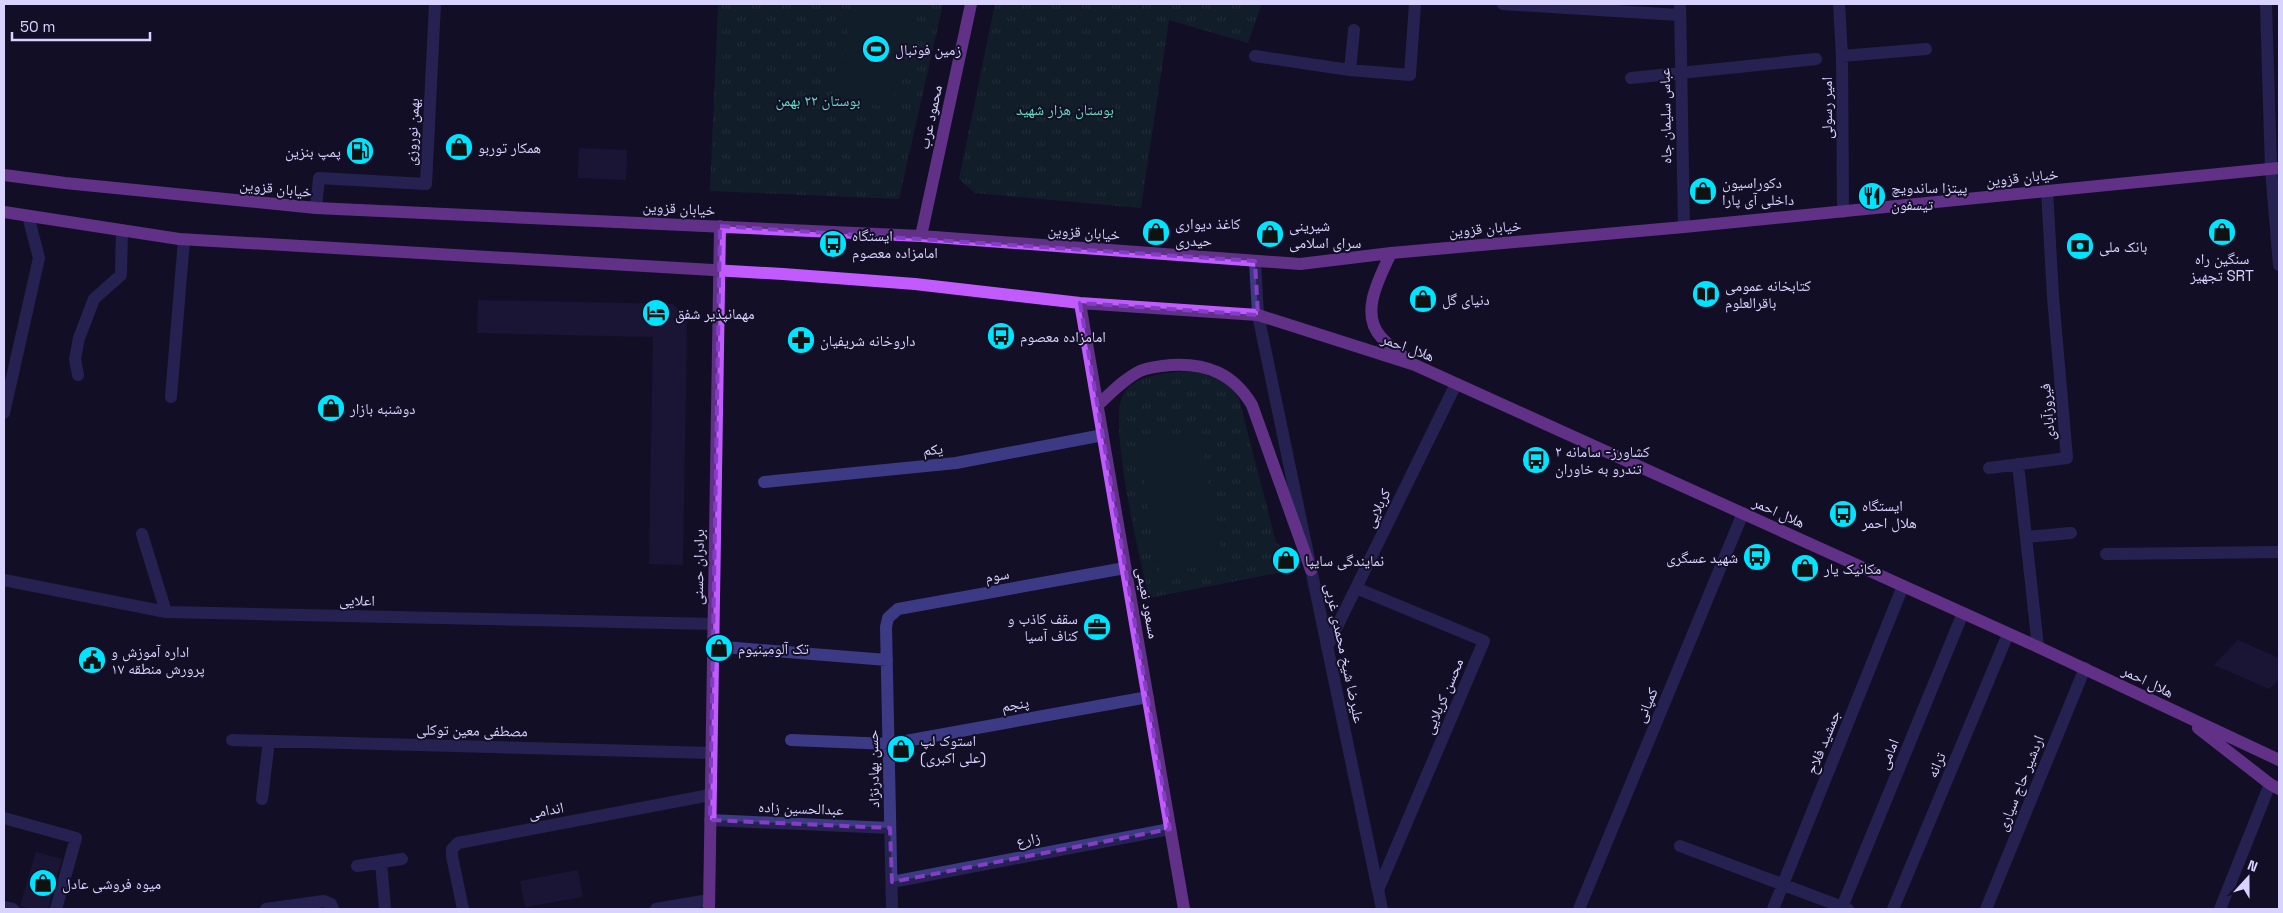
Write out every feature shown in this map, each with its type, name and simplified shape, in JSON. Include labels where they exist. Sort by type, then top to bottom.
[{"type":"main road","name":"محمود عرب","points":[[921,236],[971,4]]},
{"type":"main road","name":"خیابان قزوین","points":[[4,175],[65,183],[316,208],[720,226],[821,233],[921,236],[1300,264],[1391,253],[1843,212],[2275,168]]},
{"type":"main road","points":[[4,212],[184,240],[916,284],[1080,303],[1258,315]]},
{"type":"main road","name":"برادران حسنی","points":[[709,905],[720,226]]},
{"type":"main road","points":[[1391,253],[1373,295],[1372,316],[1380,336],[1415,365]]},
{"type":"main road","name":"مسعود نعیمی","points":[[1080,303],[1184,909]]},
{"type":"main road","name":"هلال احمر","points":[[1258,315],[1415,365],[2085,668],[2279,760]]},
{"type":"main road","points":[[1098,404],[1126,379],[1142,370],[1159,366],[1205,366],[1226,376],[1244,392],[1252,405],[1311,570]]},
{"type":"main road","points":[[2182,715],[2275,786]]},
{"type":"street","name":"بهمن نوروزی","points":[[316,208],[319,178],[426,184],[435,4]]},
{"type":"street","points":[[1255,56],[1350,70],[1410,75],[1415,4]]},
{"type":"street","points":[[1502,4],[1680,9]]},
{"type":"street","name":"امیر رسولی","points":[[1839,4],[1842,56],[1843,212]]},
{"type":"street","points":[[2266,4],[2279,265]]},
{"type":"street","name":"عباس سلیمان جاه","points":[[1680,9],[1684,227]]},
{"type":"street","points":[[1350,70],[1354,30]]},
{"type":"street","points":[[1842,56],[1926,49]]},
{"type":"street","points":[[1630,78],[1816,59]]},
{"type":"street","name":"فیروزآبادی","points":[[2018,464],[2067,458],[2053,297],[2047,190]]},
{"type":"street","points":[[4,413],[39,258],[28,216]]},
{"type":"street","points":[[78,375],[74,359],[79,338],[94,299],[121,275],[122,230]]},
{"type":"street","points":[[171,397],[184,240]]},
{"type":"street","name":"علیرضا شیخ محمدی غربی","points":[[1255,261],[1258,315],[1382,909]]},
{"type":"street","name":"کربلایی","points":[[1327,647],[1456,384]]},
{"type":"street","name":"یکم","points":[[764,482],[956,463],[1102,435]]},
{"type":"street","points":[[1989,468],[2018,464],[2038,647]]},
{"type":"street","name":"کمپانی","points":[[1579,909],[1743,513]]},
{"type":"street","points":[[2026,537],[2071,533]]},
{"type":"street","points":[[142,534],[166,612]]},
{"type":"street","points":[[2106,554],[2279,552]]},
{"type":"street","name":"سوم","points":[[886,627],[888,618],[898,609],[1125,568]]},
{"type":"street","name":"اعلایی","points":[[4,580],[166,612],[713,624]]},
{"type":"street","name":"جمشید فلاح","points":[[1773,909],[1903,586]]},
{"type":"street","name":"محسن کربلایی","points":[[1356,588],[1484,641],[1378,890]]},
{"type":"street","name":"امامی","points":[[1845,908],[1963,613]]},
{"type":"street","name":"حسن بهادرنژاد","points":[[886,627],[892,909]]},
{"type":"street","name":"ترانه","points":[[1893,909],[2008,634]]},
{"type":"street","points":[[712,646],[887,660]]},
{"type":"street","name":"اردشیر حاج سیاری","points":[[1986,909],[2085,668]]},
{"type":"street","name":"پنجم","points":[[790,740],[889,744],[1148,697]]},
{"type":"street","name":"مصطفی معین توکلی","points":[[232,740],[711,753]]},
{"type":"street","points":[[262,799],[268,741]]},
{"type":"street","points":[[2220,909],[2275,786]]},
{"type":"street","name":"اندامی","points":[[463,909],[452,856],[452,849],[458,843],[710,795]]},
{"type":"street","points":[[4,818],[76,838],[56,909]]},
{"type":"street","name":"عبدالحسین زاده","points":[[710,820],[890,828]]},
{"type":"street","name":"زارع","points":[[892,882],[1170,829]]},
{"type":"street","points":[[1680,846],[1845,908]]},
{"type":"street","points":[[357,866],[402,859]]},
{"type":"street","points":[[381,862],[385,909]]},
{"type":"street","points":[[266,909],[324,901],[331,904],[334,909]]},
{"type":"street","points":[[656,909],[709,905]]},
{"type":"street","points":[[4,907],[13,909]]},
{"type":"highlighted area","points":[[720,226],[1255,261],[1258,315],[1080,303],[1170,829],[892,882],[890,828],[710,820]]},
{"type":"green space","name":"بوستان ۲۲ بهمن","points":[[718,4],[943,4],[899,199],[710,191]]},
{"type":"green space","name":"زمین فوتبال","points":[[855,4],[918,4],[891,109],[834,94]]},
{"type":"green space","name":"بوستان هزار شهید","points":[[995,4],[1262,4],[1248,43],[1169,20],[1141,208],[975,193],[959,179]]},
{"type":"green space","points":[[1175,372],[1195,372],[1212,375],[1233,390],[1239,399],[1276,542],[1302,568],[1149,598],[1122,460],[1119,431],[1120,408],[1124,393],[1134,383],[1147,377]]},
{"type":"green space","points":[[1199,433],[1223,562],[1160,574],[1138,444]]},
{"type":"building","points":[[579,148],[627,150],[626,180],[578,178]]},
{"type":"building","points":[[478,300],[673,304],[687,318],[683,565],[649,564],[653,337],[477,333]]},
{"type":"building","points":[[2238,640],[2279,658],[2279,679],[2269,689],[2214,665]]},
{"type":"building","name":"میوه فروشی عادل","points":[[36,852],[62,859],[48,909],[33,909],[20,906]]},
{"type":"building","points":[[578,870],[583,897],[525,907],[520,881]]},
{"type":"place","name":"زمین فوتبال","points":[[876,49]]},
{"type":"place","name":"همکار توربو","points":[[459,147]]},
{"type":"place","name":"پمپ بنزین","points":[[360,151]]},
{"type":"place","name":"دکوراسیون داخلی آی پارا","points":[[1703,191]]},
{"type":"place","name":"پیتزا ساندویچ تیسفون","points":[[1872,196]]},
{"type":"place","name":"کاغذ دیواری حیدری","points":[[1156,232]]},
{"type":"place","name":"سنگین راه تجهیز SRT","points":[[2222,232]]},
{"type":"place","name":"شیرینی سرای اسلامی","points":[[1270,234]]},
{"type":"place","name":"ایستگاه امامزاده معصوم","points":[[833,244]]},
{"type":"place","name":"بانک ملی","points":[[2080,246]]},
{"type":"place","name":"کتابخانه عمومی باقرالعلوم","points":[[1706,294]]},
{"type":"place","name":"دنیای گل","points":[[1423,299]]},
{"type":"place","name":"مهمانپذیر شفق","points":[[656,313]]},
{"type":"place","name":"امامزاده معصوم","points":[[1001,336]]},
{"type":"place","name":"داروخانه شریفیان","points":[[801,340]]},
{"type":"place","name":"دوشنبه بازار","points":[[331,408]]},
{"type":"place","name":"کشاورز- سامانه ۲ تندرو به خاوران","points":[[1536,460]]},
{"type":"place","name":"ایستگاه هلال احمر","points":[[1843,514]]},
{"type":"place","name":"شهید عسگری","points":[[1757,557]]},
{"type":"place","name":"نمایندگی سایپا","points":[[1286,560]]},
{"type":"place","name":"مکانیک یار","points":[[1805,568]]},
{"type":"place","name":"سقف کاذب و کناف آسیا","points":[[1097,627]]},
{"type":"place","name":"تک آلومینیوم","points":[[719,648]]},
{"type":"place","name":"اداره آموزش و پرورش منطقه ۱۷","points":[[92,660]]},
{"type":"place","name":"استوک لپ (علی اکبری)","points":[[901,749]]},
{"type":"place","name":"میوه فروشی عادل","points":[[43,883]]}]
